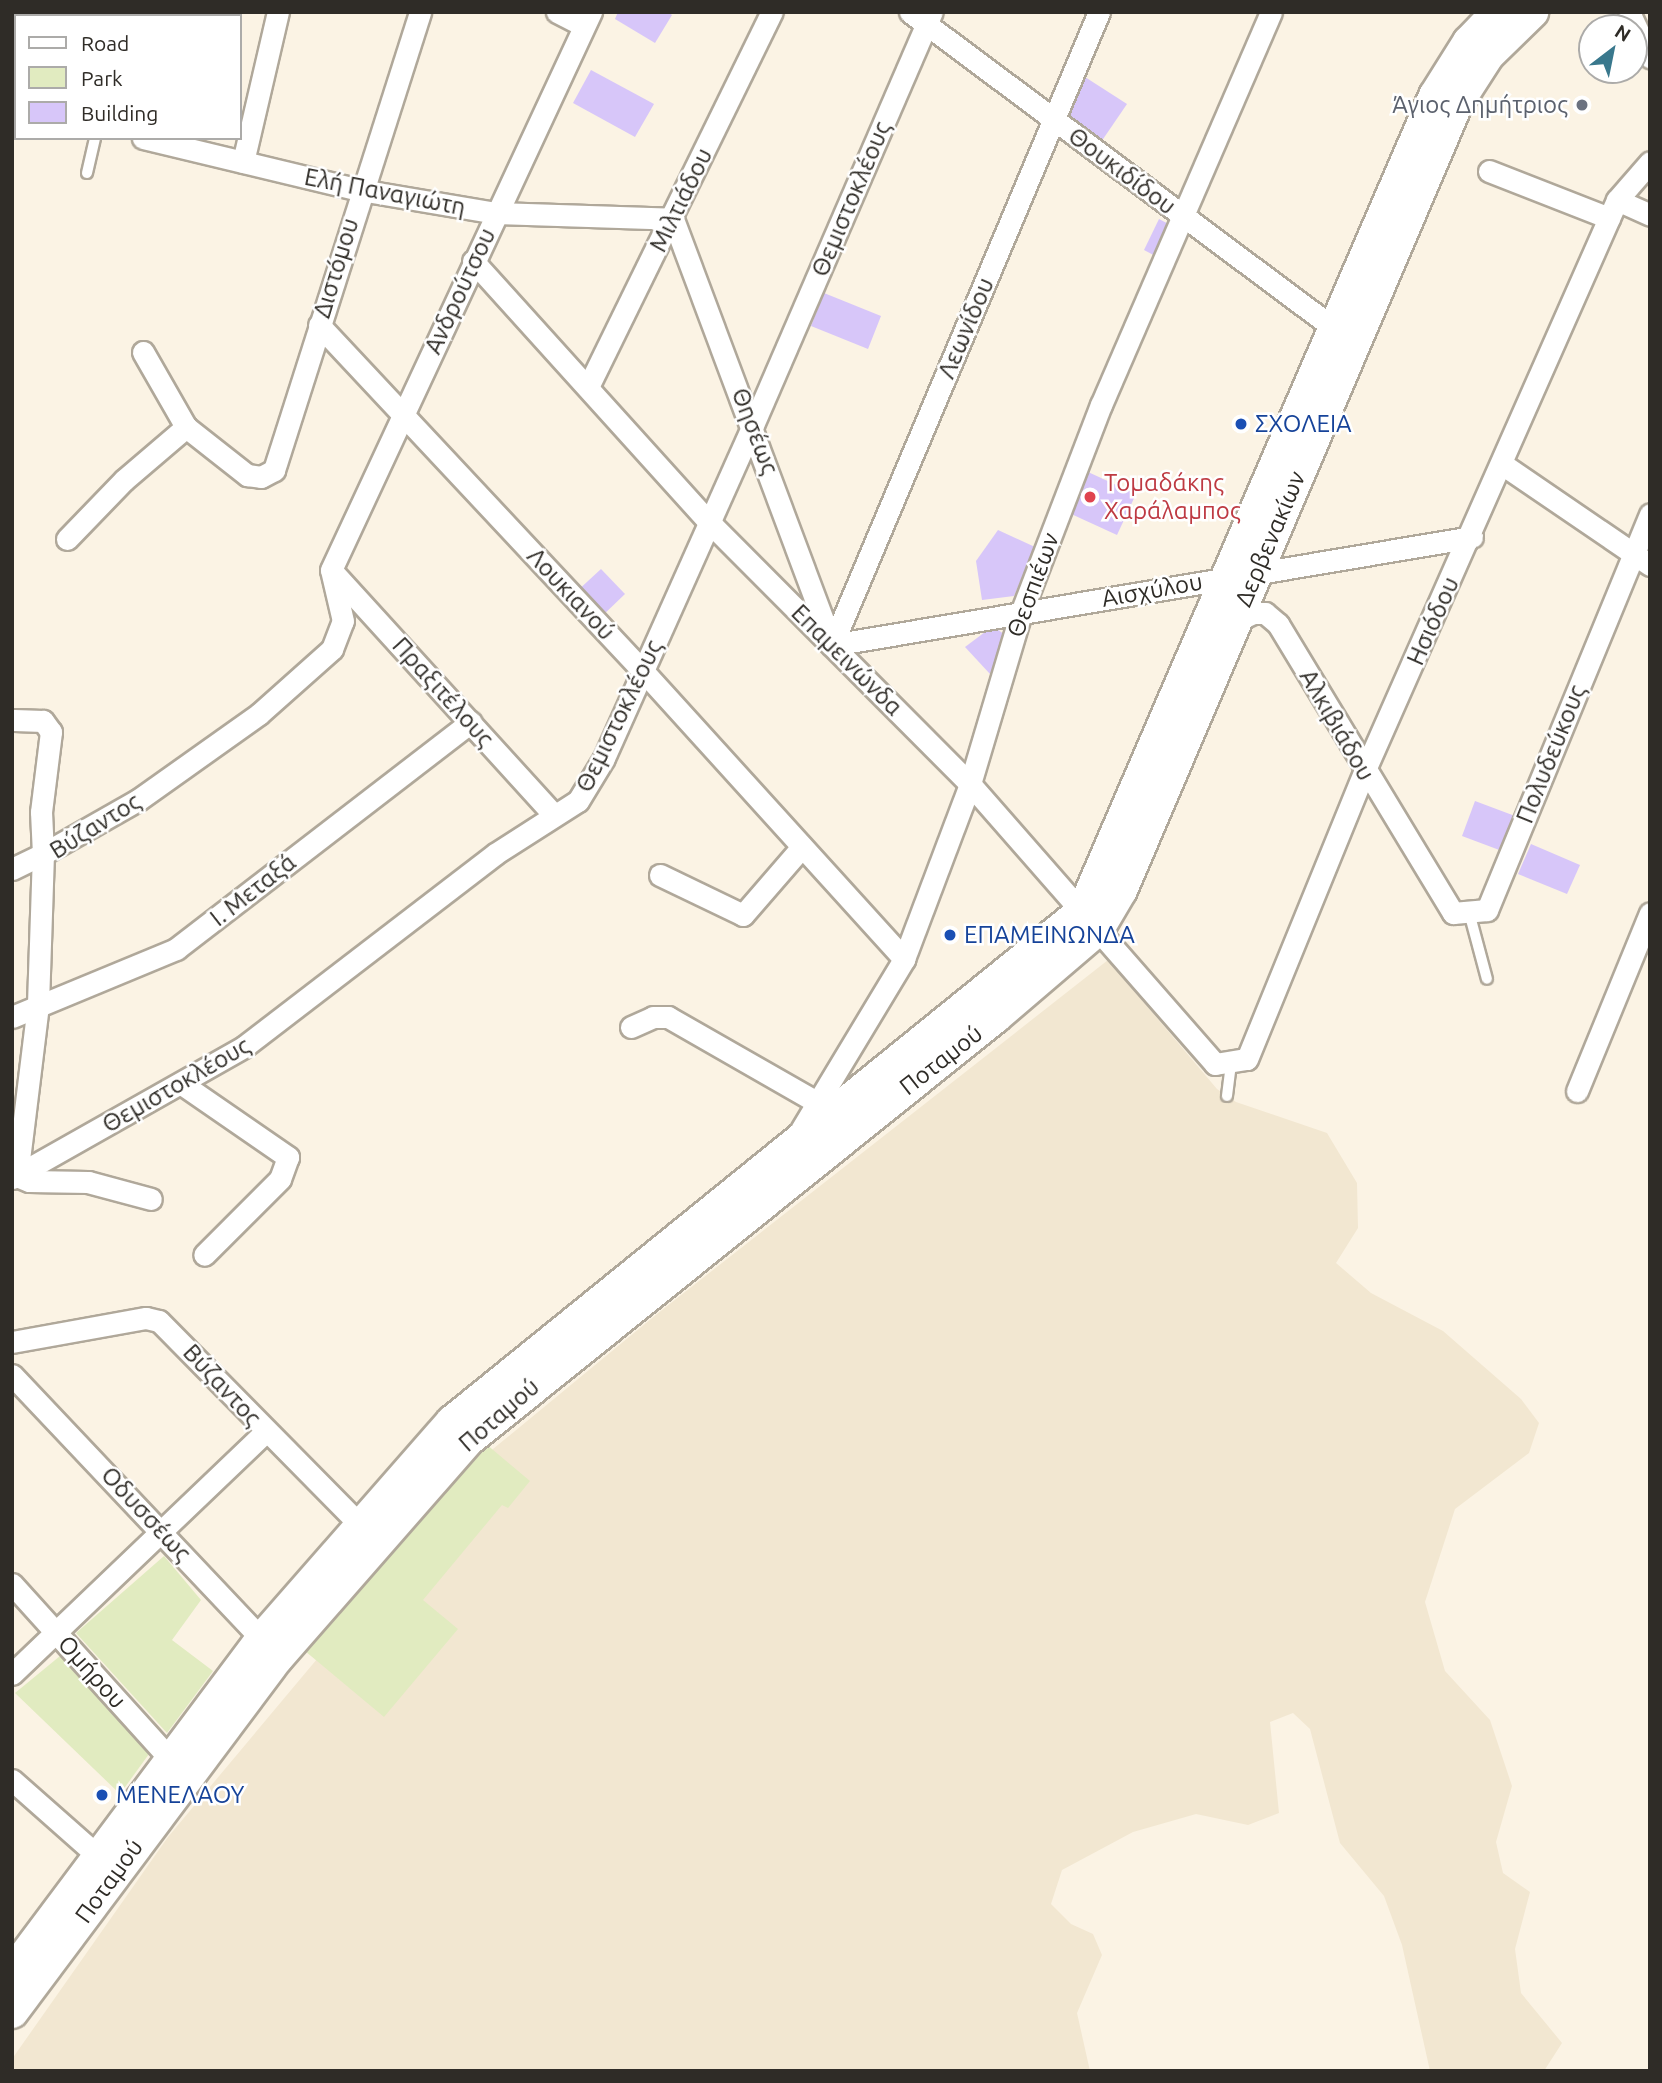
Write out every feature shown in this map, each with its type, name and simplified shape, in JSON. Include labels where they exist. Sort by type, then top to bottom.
[{"type":"street","points":[[243,162],[278,12]]},
{"type":"street","name":"Διστόμου","points":[[186,427],[246,474],[261,477],[275,468],[360,190],[419,12]]},
{"type":"street","points":[[557,12],[587,19]]},
{"type":"street","name":"Μιλτιάδου","points":[[588,387],[673,219],[772,12]]},
{"type":"street","name":"Λεωνίδου","points":[[832,645],[1099,12]]},
{"type":"street","name":"Θεσπιέων","points":[[788,1151],[904,959],[970,784],[1021,613],[1101,405],[1185,218],[1271,12]]},
{"type":"street","name":"Δερβενακίων","points":[[1091,920],[1241,575],[1456,105],[1488,55],[1532,12]]},
{"type":"street","points":[[1629,12],[1650,57]]},
{"type":"street","name":"Δερβενακίων","points":[[1091,920],[1121,890],[1236,621],[1241,575],[1335,329],[1435,96],[1469,42],[1493,14]]},
{"type":"street","name":"Θουκιδίδου","points":[[923,16],[1054,120],[1335,329]]},
{"type":"street","name":"Θεμιστοκλέους","points":[[15,1177],[182,1084],[261,1035],[495,854],[578,801],[593,781],[753,425],[923,16]]},
{"type":"street","name":"Ανδρούτσου","points":[[331,570],[587,19]]},
{"type":"street","name":"Ελή Παναγιώτη","points":[[151,140],[360,190],[496,214],[673,219]]},
{"type":"street","name":"Ησιόδου","points":[[1223,1063],[1247,1059],[1364,772],[1472,537],[1613,209],[1650,162]]},
{"type":"street","points":[[1489,171],[1613,209],[1650,215]]},
{"type":"street","name":"Θησέως","points":[[673,219],[753,425],[832,645]]},
{"type":"street","name":"Επαμεινώνδα","points":[[473,261],[708,521],[970,784],[1223,1063]]},
{"type":"street","name":"Λουκιανού","points":[[319,325],[643,671],[904,959]]},
{"type":"street","points":[[67,539],[124,480],[186,427],[143,352]]},
{"type":"street","points":[[1502,464],[1642,560]]},
{"type":"street","name":"Πολυδεύκους","points":[[1469,912],[1487,910],[1642,560],[1650,514]]},
{"type":"street","name":"Αισχύλου","points":[[832,645],[1472,537]]},
{"type":"street","name":"Πραξιτέλους","points":[[331,570],[554,815]]},
{"type":"street","name":"Βύζαντος","points":[[15,1177],[38,1004],[43,854],[138,800],[259,715],[332,649],[343,621],[331,570]]},
{"type":"street","name":"Αλκιβιάδου","points":[[1236,621],[1253,613],[1265,613],[1278,624],[1421,866],[1453,913],[1469,912]]},
{"type":"street","points":[[12,869],[43,854],[41,812],[51,732],[43,721],[14,720]]},
{"type":"street","name":"Ι. Μεταξά","points":[[12,1017],[176,949],[471,722]]},
{"type":"street","points":[[660,875],[743,915],[802,847]]},
{"type":"street","points":[[1577,1091],[1650,913]]},
{"type":"street","name":"Ποταμού","points":[[12,2012],[360,1525],[416,1460],[489,1389],[788,1151],[1091,920]]},
{"type":"street","name":"Ποταμού","points":[[18,1955],[171,1760],[270,1648],[435,1473],[502,1409],[984,1026],[1091,920]]},
{"type":"street","points":[[631,1027],[653,1017],[668,1017],[818,1103]]},
{"type":"street","points":[[182,1084],[285,1151],[288,1158],[279,1181],[204,1255]]},
{"type":"street","points":[[15,1177],[29,1181],[88,1182],[151,1199]]},
{"type":"street","name":"Βύζαντος","points":[[12,1342],[146,1318],[159,1321],[265,1432],[360,1525]]},
{"type":"street","name":"Οδυσσέως","points":[[12,1375],[163,1531],[270,1648]]},
{"type":"street","points":[[12,1674],[265,1432]]},
{"type":"street","name":"Ομήρου","points":[[12,1584],[171,1760]]},
{"type":"street","points":[[12,1780],[98,1856]]},
{"type":"lane","points":[[87,173],[95,140]]},
{"type":"lane","points":[[1469,912],[1487,979]]},
{"type":"lane","points":[[1223,1063],[1227,1096]]},
{"type":"shaded area","points":[[1108,960],[1217,1089],[1236,1102],[1327,1133],[1357,1183],[1358,1228],[1336,1263],[1371,1293],[1443,1331],[1521,1399],[1539,1423],[1529,1453],[1455,1509],[1425,1602],[1445,1671],[1490,1720],[1512,1786],[1496,1842],[1503,1873],[1530,1892],[1515,1949],[1521,1993],[1562,2043],[1544,2071],[1430,2071],[1402,1945],[1384,1896],[1340,1843],[1310,1729],[1293,1713],[1270,1722],[1279,1813],[1248,1825],[1196,1814],[1133,1832],[1062,1870],[1051,1904],[1071,1924],[1093,1934],[1102,1955],[1077,2013],[1090,2071],[12,2071],[12,2059],[168,1837],[493,1449],[657,1314]]},
{"type":"green space","points":[[479,1438],[530,1481],[508,1508],[502,1505],[423,1600],[458,1629],[384,1717],[299,1646]]},
{"type":"green space","points":[[164,1556],[201,1600],[172,1640],[213,1671],[167,1733],[76,1633]]},
{"type":"green space","points":[[60,1656],[149,1754],[120,1794],[15,1693]]},
{"type":"building","points":[[618,12],[668,12],[672,15],[655,43],[615,19]]},
{"type":"building","points":[[591,70],[654,104],[635,137],[573,103]]},
{"type":"building","points":[[1085,77],[1127,104],[1099,145],[1064,121]]},
{"type":"building","points":[[1159,219],[1176,228],[1161,259],[1144,250]]},
{"type":"building","points":[[824,293],[881,316],[868,349],[811,326]]},
{"type":"building","points":[[1088,472],[1136,494],[1117,535],[1069,513]]},
{"type":"building","points":[[998,530],[1035,547],[1014,596],[982,600],[976,561]]},
{"type":"building","points":[[601,569],[625,594],[599,619],[575,593]]},
{"type":"building","points":[[993,626],[1005,635],[990,674],[965,647]]},
{"type":"building","points":[[1475,801],[1515,816],[1502,851],[1462,836]]},
{"type":"building","points":[[1531,844],[1580,865],[1567,894],[1518,874]]},
{"type":"place","name":"Άγιος Δημήτριος","points":[[1582,105]]},
{"type":"place","name":"ΣΧΟΛΕΙΑ","points":[[1241,424]]},
{"type":"place","name":"Τομαδάκης Χαράλαμπος","points":[[1090,497]]},
{"type":"place","name":"ΕΠΑΜΕΙΝΩΝΔΑ","points":[[950,935]]},
{"type":"place","name":"ΜΕΝΕΛΑΟΥ","points":[[102,1795]]}]
